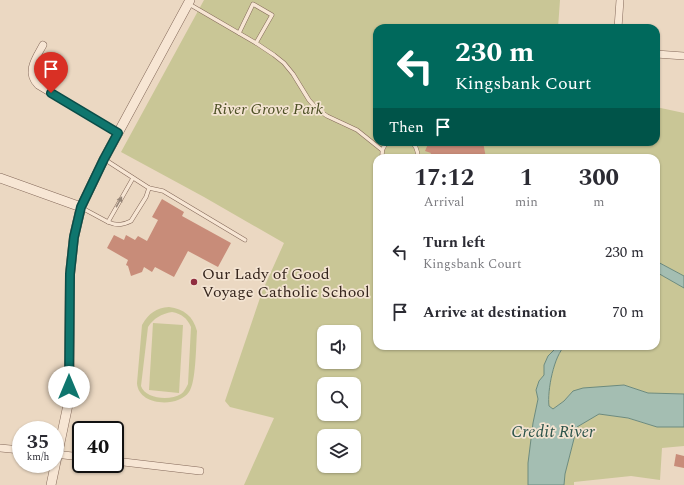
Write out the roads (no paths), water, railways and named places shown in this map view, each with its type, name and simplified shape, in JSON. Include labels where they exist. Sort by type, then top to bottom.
[{"type":"street","points":[[618,24],[620,0]]},
{"type":"street","points":[[64,421],[68,400],[70,274],[74,237],[81,207],[104,159],[187,1]]},
{"type":"street","points":[[43,45],[35,59],[31,72],[32,78],[35,82],[118,133]]},
{"type":"street","points":[[660,54],[684,56]]},
{"type":"street","points":[[0,178],[81,207]]},
{"type":"street","points":[[0,448],[12,449]]},
{"type":"street","points":[[124,462],[200,471]]},
{"type":"street","points":[[51,485],[53,473]]},
{"type":"lane","points":[[187,1],[256,43],[284,63],[293,74],[309,100],[317,109],[327,116],[357,130],[373,143]]},
{"type":"lane","points":[[239,33],[253,4],[272,15],[256,43]]},
{"type":"lane","points":[[377,146],[382,150]]},
{"type":"lane","points":[[382,154],[382,150],[385,146]]},
{"type":"lane","points":[[104,159],[149,188],[163,191],[244,240]]},
{"type":"lane","points":[[108,222],[133,178]]},
{"type":"lane","points":[[81,207],[108,222],[119,225],[131,221],[146,198],[149,188]]},
{"type":"water","points":[[660,263],[684,276],[684,288],[660,274]]},
{"type":"water","name":"Credit River","points":[[554,350],[562,350],[555,365],[550,383],[549,406],[553,409],[564,401],[573,391],[583,388],[624,385],[648,393],[684,394],[684,427],[657,427],[628,418],[599,414],[577,427],[565,474],[564,485],[528,485],[528,463],[533,423],[538,399],[536,390],[539,381],[544,375],[544,365],[548,356]]},
{"type":"place","name":"Our Lady of Good Voyage Catholic School","points":[[194,282]]},
{"type":"park label","name":"River Grove Park","points":[[268,108]]}]
